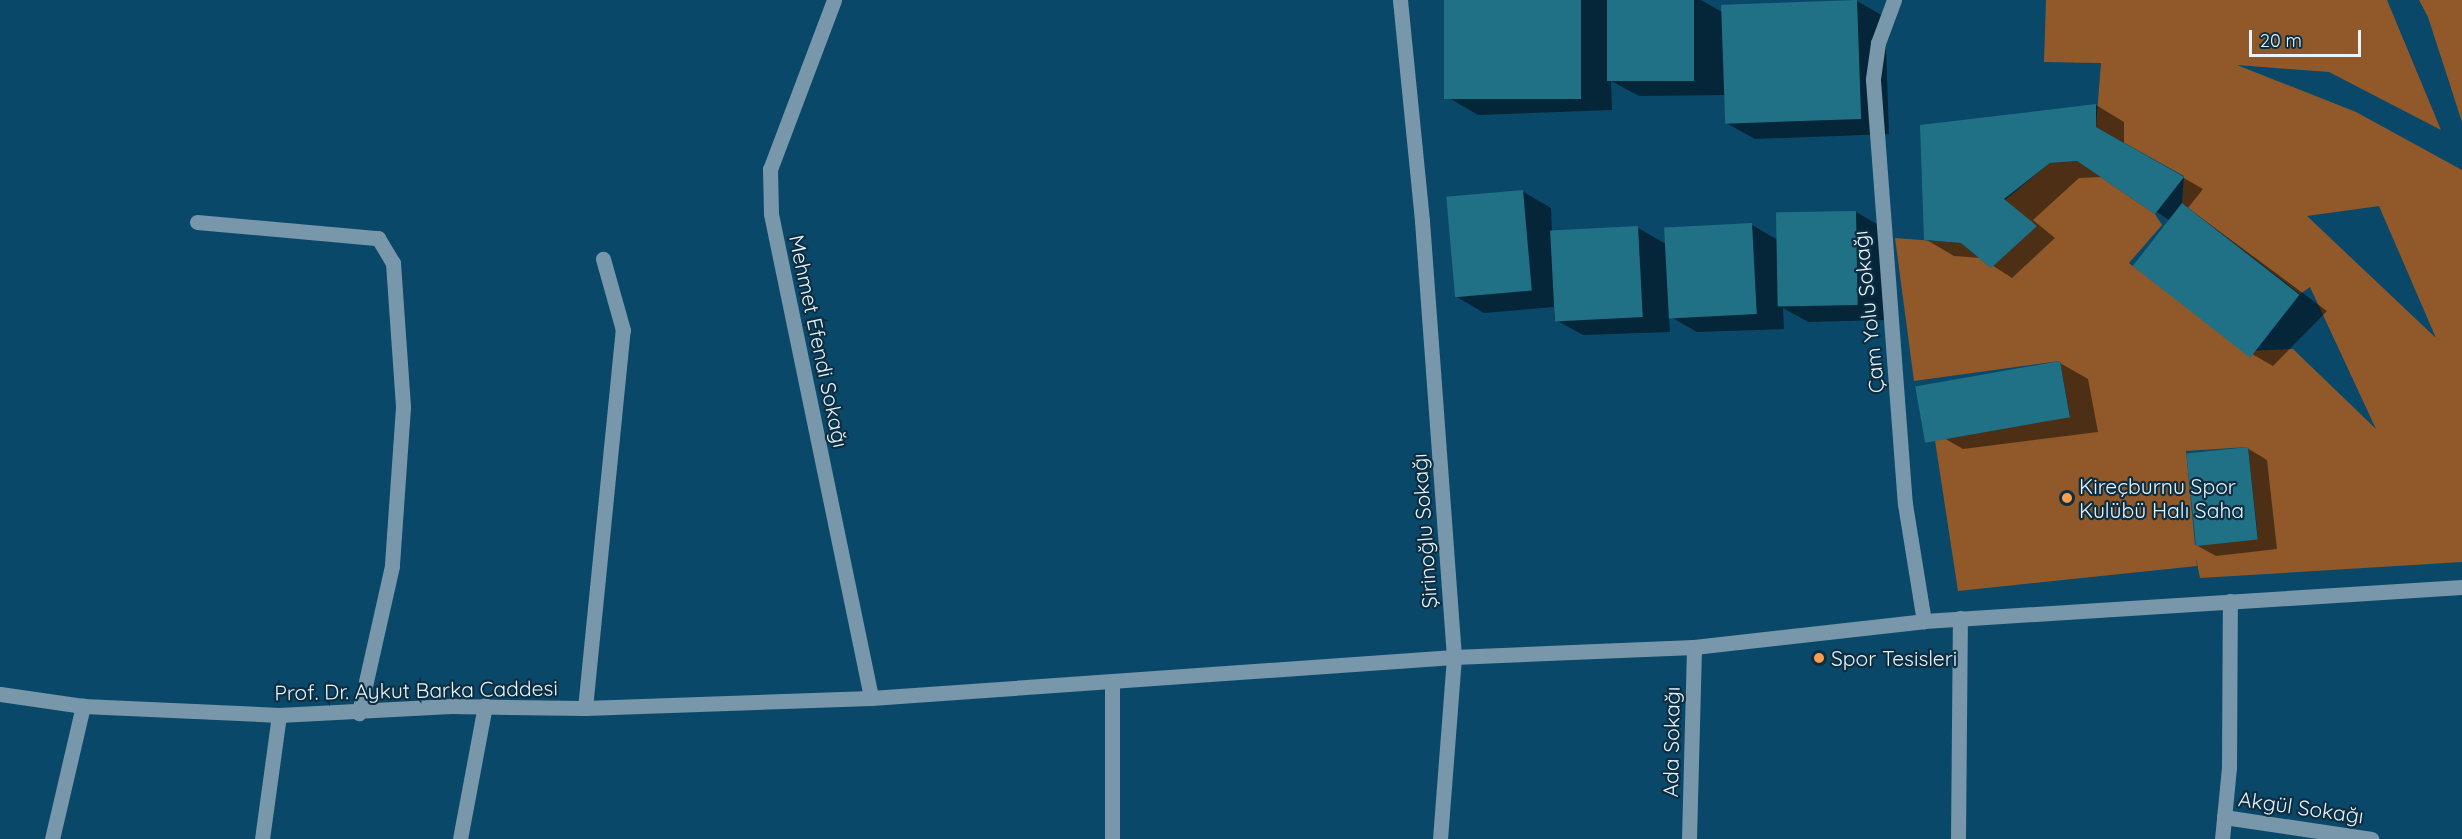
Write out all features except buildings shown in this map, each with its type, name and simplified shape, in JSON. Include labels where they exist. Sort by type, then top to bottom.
[{"type":"street","name":"Mehmet Efendi Sokağı","points":[[834,0],[770,169],[771,214],[871,698]]},
{"type":"street","name":"Şirinoğlu Sokağı","points":[[1400,0],[1422,220],[1454,657],[1440,839]]},
{"type":"street","name":"Çam Yolu Sokağı","points":[[1894,0],[1878,43],[1873,80],[1905,504],[1924,621]]},
{"type":"street","points":[[197,222],[378,238],[393,263],[403,407],[392,566],[359,713]]},
{"type":"street","points":[[585,708],[622,330],[603,259]]},
{"type":"street","name":"Prof. Dr. Aykut Barka Caddesi","points":[[0,694],[83,706],[279,715],[359,713],[485,705],[585,708],[871,698],[1454,657],[1694,647],[1960,618],[2462,587]]},
{"type":"street","points":[[2222,839],[2229,601]]},
{"type":"street","points":[[1958,839],[1960,618]]},
{"type":"street","name":"Ada Sokağı","points":[[1689,839],[1694,647]]},
{"type":"street","points":[[1112,681],[1112,839]]},
{"type":"street","points":[[460,839],[485,705]]},
{"type":"street","points":[[52,839],[83,706]]},
{"type":"street","points":[[262,839],[279,715]]},
{"type":"street","name":"Akgül Sokağı","points":[[2224,817],[2372,839]]},
{"type":"shaded area","points":[[2046,0],[2387,0],[2441,130],[2329,72],[2237,65],[2356,112],[2462,170],[2462,562],[2200,578],[2196,558],[2197,566],[1958,591],[1934,434],[2070,416],[2060,361],[1914,381],[1895,238],[1961,243],[1991,268],[2005,200],[2050,163],[2077,161],[2155,214],[2162,225],[2129,263],[2244,351],[2293,349],[2376,429],[2310,287],[2300,294],[2182,203],[2184,176],[2096,127],[2101,63],[2044,62]],"holes":[[[2379,206],[2436,338],[2307,216]],[[2248,447],[2258,538],[2195,545],[2186,451]]]},
{"type":"shaded area","points":[[2419,0],[2462,0],[2462,122],[2428,17]]},
{"type":"place","name":"Kireçburnu Spor Kulübü Halı Saha","points":[[2067,498]]},
{"type":"place","name":"Spor Tesisleri","points":[[1819,658]]}]
